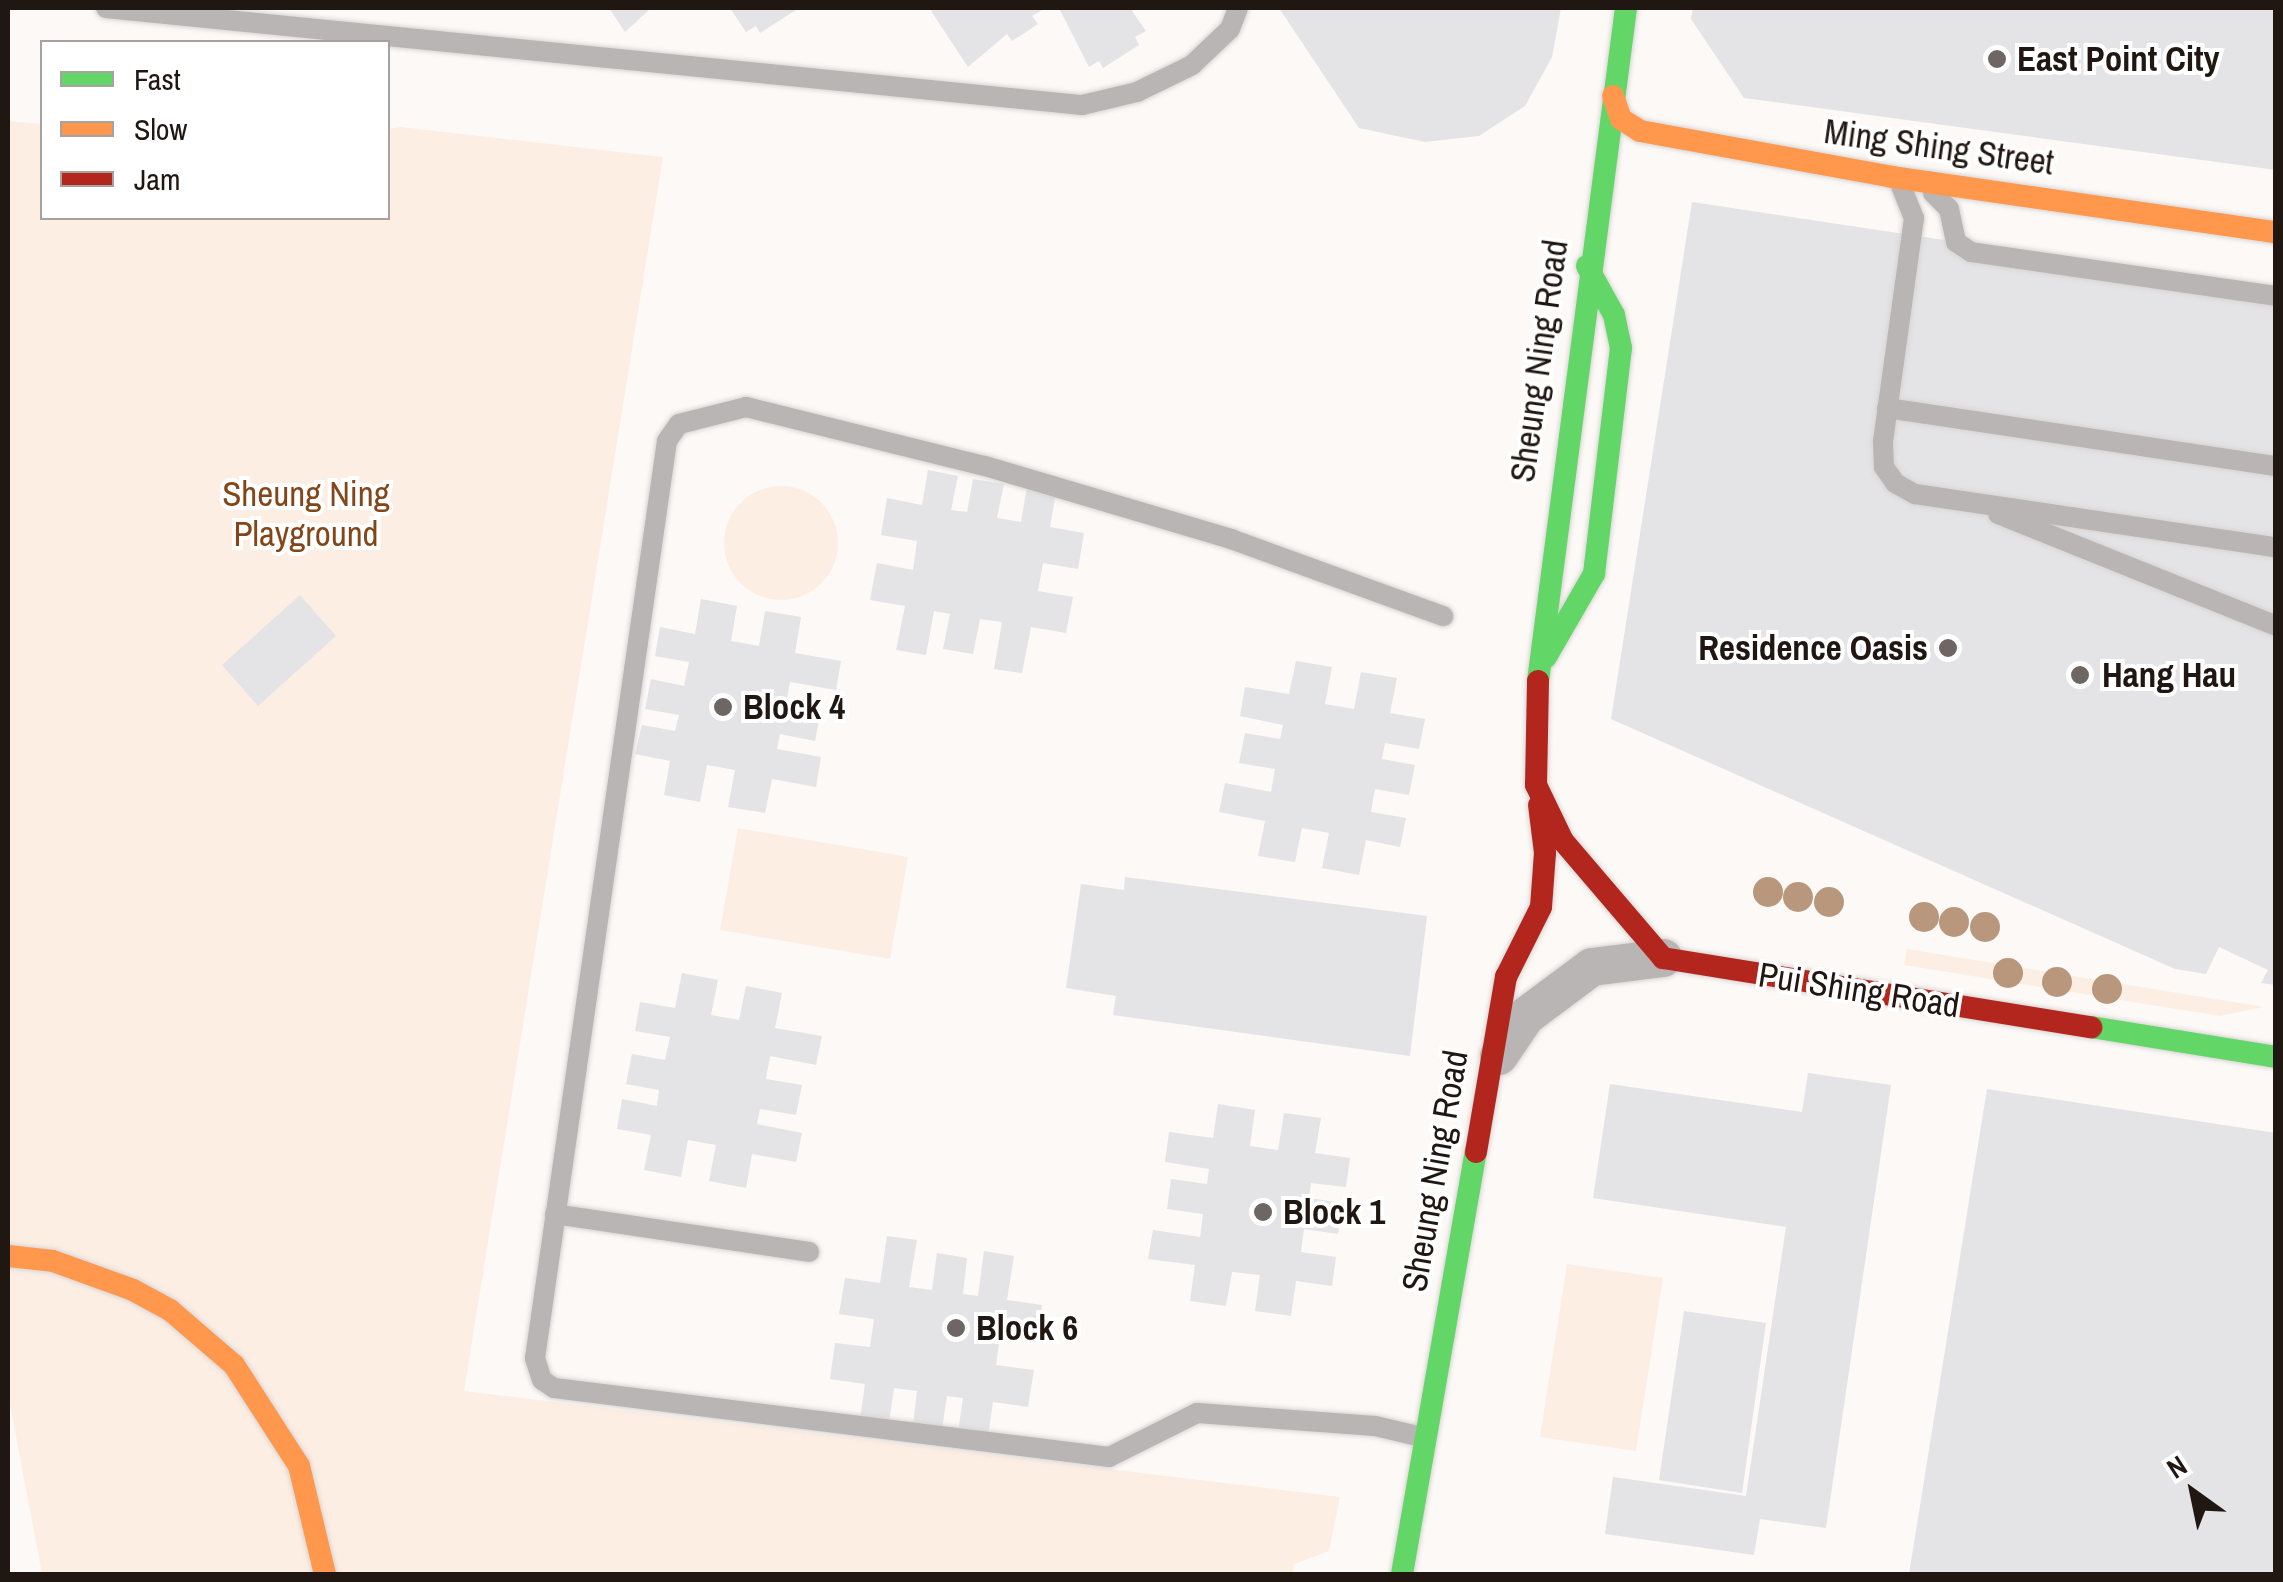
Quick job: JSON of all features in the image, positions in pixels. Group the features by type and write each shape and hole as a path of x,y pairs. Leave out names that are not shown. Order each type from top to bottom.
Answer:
{"main road":[{"name":"Sheung Ning Road","path":"1402,1574 1506,977 1541,907 1545,853 1536,785 1538,668 1588,266 1626,8"},
{"name":"Ming Shing Street","path":"1613,96 1621,119 1640,131 1892,177 2276,232"},
{"path":"1538,668 1594,574 1621,348 1614,315 1588,266"},
{"path":"1536,785 1588,876 1664,958"},
{"name":"Pui Shing Road","path":"1664,958 2276,1057"},
{"path":"8,1256 52,1261 133,1290 181,1318 234,1365 299,1466 325,1574"}],"street":[{"name":"Pui Shing Road","path":"1488,1073 1526,1016 1558,988 1592,967 1664,958"}],"lane":[{"path":"106,8 1082,106 1136,92 1192,65 1230,29 1238,8"},
{"path":"1892,177 1942,201 1956,242 1971,252 2276,296"},
{"path":"1892,177 1909,195 1914,218 1888,408 1884,467 1895,483 1915,494 2276,546"},
{"path":"1424,1437 1375,1426 1197,1413 1109,1457 554,1388 542,1380 535,1358 667,441 679,424 746,407 986,466 1231,540 1443,616"},
{"path":"1888,408 2276,466"},
{"path":"1963,500 2276,626"},
{"path":"556,1214 809,1252"}],"green space":[{"name":"Sheung Ning Playground","path":"8,121 40,124 40,220 390,220 390,129 401,127 663,157 464,1391 1340,1497 1329,1551 1294,1564 1292,1574 42,1574 8,1394"},
{"path":"781,486 803,490 822,502 834,521 838,543 834,565 822,584 803,596 781,600 759,596 740,584 728,565 724,543 728,521 740,502 759,490"},
{"path":"738,828 908,857 890,959 720,930"},
{"path":"1907,949 2264,1007 2220,1016 1904,965"},
{"path":"1567,1264 1663,1278 1636,1451 1540,1437"}],"building":[{"path":"609,8 651,8 625,32"},
{"path":"730,8 796,10 760,33 756,26 746,32"},
{"path":"1045,8 1032,16 1038,24 1012,41 1007,34 968,67 931,11"},
{"path":"1059,8 1130,8 1146,31 1135,37 1139,45 1103,68 1099,61 1089,67"},
{"path":"1279,8 1561,8 1552,57 1525,106 1479,136 1425,142 1359,128"},
{"name":"East Point City","path":"1693,8 2276,8 2276,170 1744,98 1691,19"},
{"name":"Residence Oasis","path":"1692,202 2276,290 2276,985 2261,983 2268,970 2219,947 2206,974 2175,969 1611,719"},
{"path":"928,470 958,476 951,510 967,512 973,479 1004,484 997,518 1021,522 1027,487 1056,492 1050,527 1084,533 1078,569 1043,563 1038,591 1073,597 1066,633 1031,627 1022,673 994,669 1002,622 980,619 973,654 943,649 950,614 934,611 926,655 896,650 905,606 870,600 877,563 913,570 917,541 881,535 887,498 922,505"},
{"path":"300,595 336,636 258,706 222,665"},
{"name":"Block 4","path":"701,599 737,606 731,641 759,646 765,611 801,617 795,653 841,661 836,690 790,682 786,704 821,710 815,741 780,734 777,749 821,757 816,787 772,779 765,813 728,807 735,770 707,765 700,802 664,795 670,761 635,754 642,725 675,731 679,715 645,709 651,679 684,686 689,662 655,656 660,627 695,634"},
{"path":"1296,661 1332,667 1325,704 1354,709 1361,672 1397,678 1390,713 1425,719 1419,749 1385,743 1382,759 1415,765 1409,795 1375,789 1371,812 1406,818 1400,847 1366,840 1359,875 1322,868 1329,833 1302,828 1295,862 1258,856 1265,821 1219,812 1225,783 1271,792 1275,769 1239,763 1245,733 1280,739 1283,725 1240,716 1245,687 1289,694"},
{"path":"1125,877 1427,916 1410,1056 1113,1015 1116,996 1066,988 1081,884 1124,890"},
{"path":"682,973 718,980 711,1015 739,1020 746,986 782,993 775,1028 822,1036 816,1065 770,1056 766,1079 802,1085 796,1115 760,1109 757,1124 802,1133 796,1162 752,1154 746,1188 709,1181 716,1145 688,1140 681,1177 644,1170 651,1135 617,1129 622,1099 657,1106 659,1090 626,1084 632,1054 665,1060 670,1037 635,1031 640,1002 675,1008"},
{"path":"1808,1073 1891,1085 1826,1528 1760,1519 1754,1555 1605,1534 1613,1477 1746,1496 1786,1227 1593,1198 1610,1084 1802,1112"},
{"path":"1987,1089 2276,1133 2276,1574 1909,1574"},
{"name":"Block 1","path":"1218,1104 1255,1110 1250,1146 1278,1150 1284,1113 1321,1118 1315,1153 1350,1158 1346,1187 1311,1183 1309,1198 1343,1203 1338,1234 1304,1229 1301,1252 1336,1257 1332,1286 1296,1281 1291,1316 1255,1311 1260,1275 1232,1272 1226,1306 1190,1301 1195,1265 1148,1259 1153,1230 1200,1237 1203,1214 1167,1209 1171,1179 1207,1184 1209,1169 1165,1162 1169,1132 1213,1138"},
{"name":"Block 6","path":"887,1236 917,1240 909,1287 932,1290 937,1253 967,1258 963,1294 978,1296 984,1251 1014,1256 1007,1300 1042,1305 1037,1342 1000,1336 996,1365 1034,1370 1028,1407 993,1402 988,1436 958,1432 963,1398 947,1396 942,1429 913,1425 917,1391 894,1388 889,1423 860,1419 865,1384 830,1379 835,1343 870,1347 874,1319 839,1314 845,1278 880,1283"},
{"path":"1684,1311 1766,1323 1742,1493 1659,1480"}],"traffic: fast":[{"path":"1538,681 1626,8"},
{"path":"1546,657 1594,574 1621,348 1614,315 1587,266"},
{"path":"2091,1027 2276,1057"},
{"path":"1402,1574 1476,1152"}],"traffic: slow":[{"path":"1613,96 1621,119 1640,131 1892,177 2276,232"},
{"path":"8,1256 53,1261 133,1290 170,1310 234,1365 299,1466 325,1574"}],"traffic: jam":[{"path":"1538,681 1536,785 1563,841 1663,958 2091,1027"},
{"path":"1476,1152 1506,977 1541,907 1545,853 1539,805"}],"place":[{"name":"East Point City","path":"1997,59"},
{"name":"Residence Oasis","path":"1948,648"},
{"name":"Hang Hau","path":"2080,675"},
{"name":"Block 4","path":"723,707"},
{"name":"Block 1","path":"1263,1212"},
{"name":"Block 6","path":"956,1328"}]}
